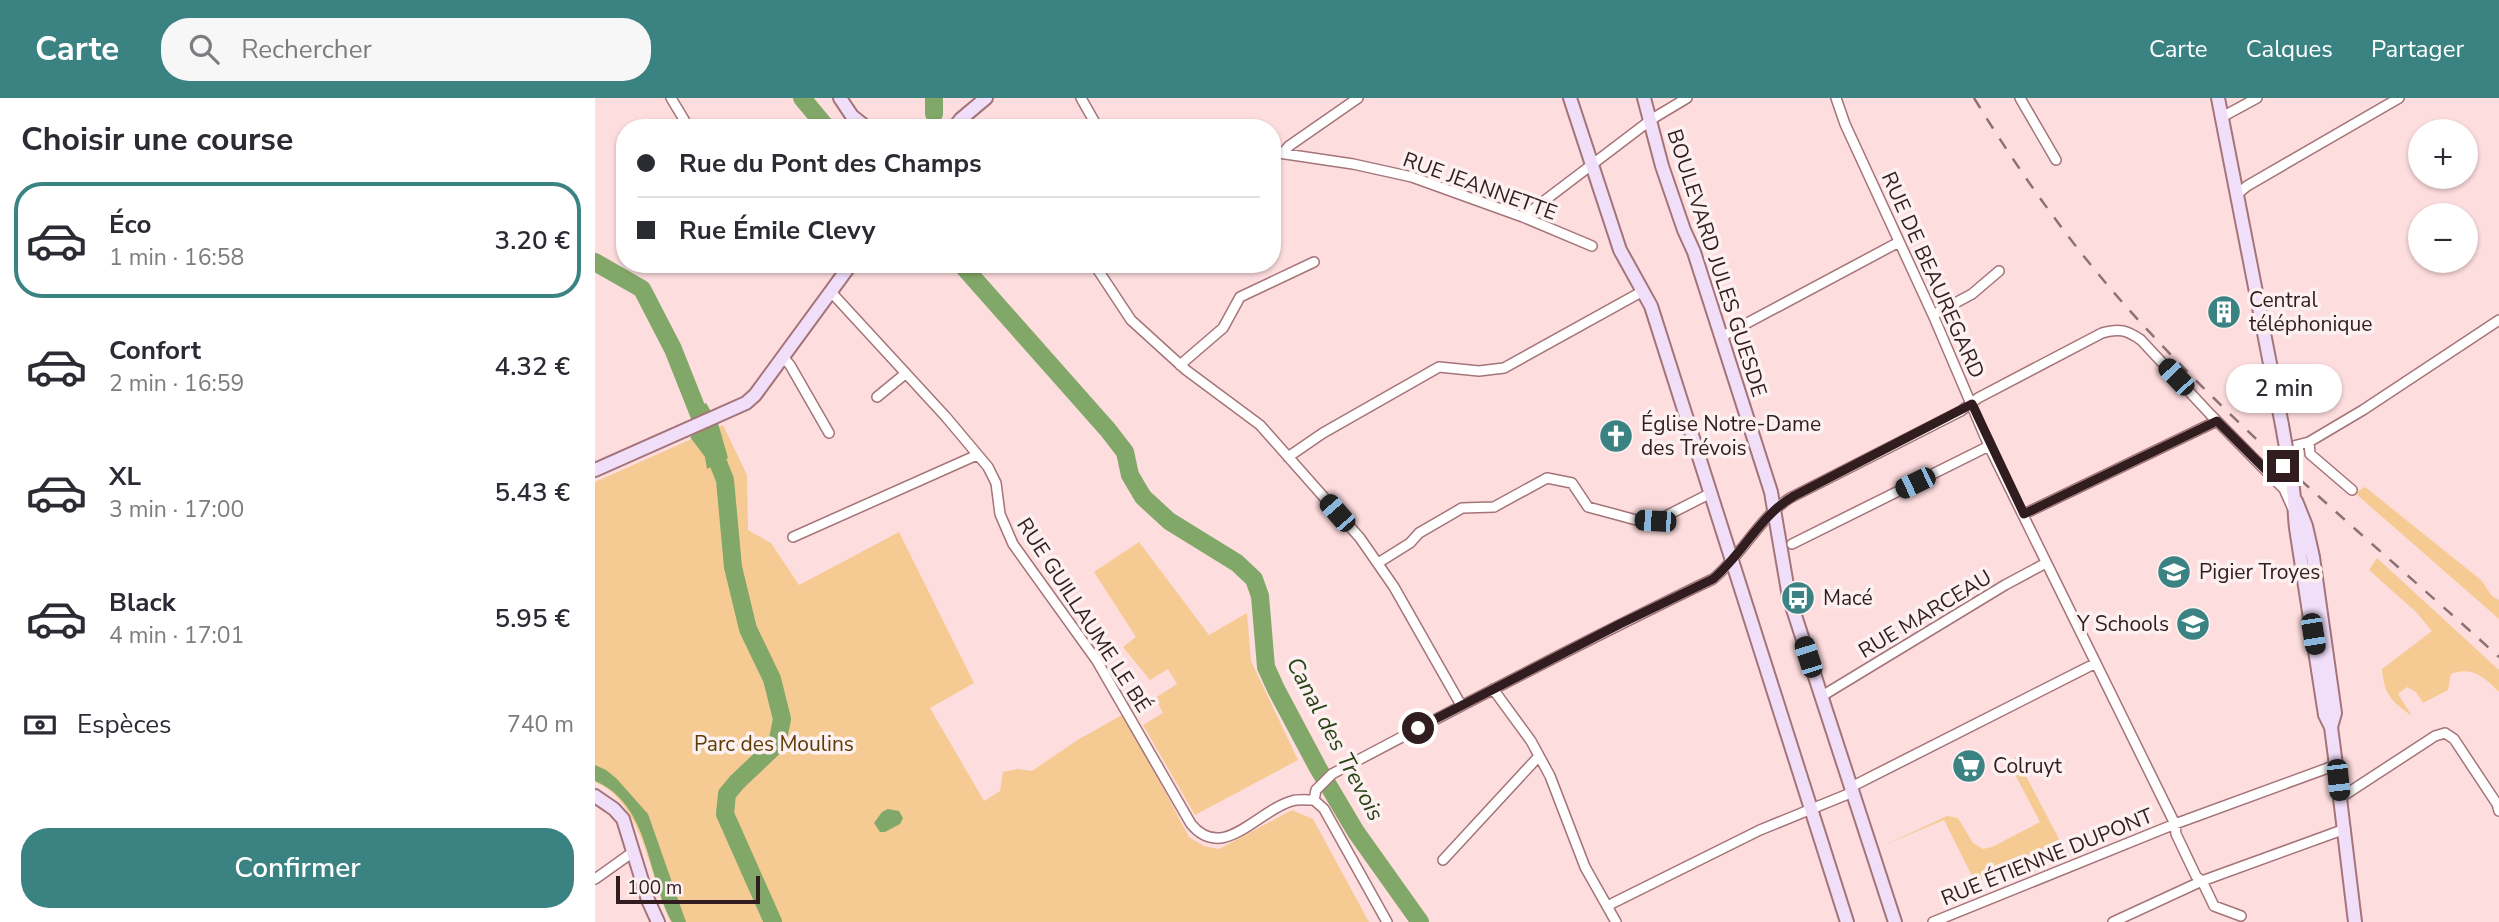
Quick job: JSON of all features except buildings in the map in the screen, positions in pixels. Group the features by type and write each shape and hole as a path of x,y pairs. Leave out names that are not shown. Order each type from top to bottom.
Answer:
{"street":[{"path":"671,98 684,119"},
{"path":"840,98 856,119"},
{"path":"961,119 986,98"},
{"path":"1081,98 1093,119"},
{"path":"1283,153 1358,98"},
{"path":"1570,98 1620,250 1651,306 1847,922"},
{"name":"BOULEVARD JULES GUESDE","path":"1644,98 1652,119 1662,166 1683,230 1694,253 1774,508 1774,521 1789,597 1895,922"},
{"path":"1523,217 1652,119 1687,98"},
{"name":"RUE DE BEAUREGARD","path":"1836,98 1845,124 1933,315 1989,446 2175,824 2176,834 2196,876 2214,906 2241,916"},
{"path":"2020,98 2056,160"},
{"path":"2218,98 2295,504 2306,526 2313,557 2335,713 2331,727 2354,921"},
{"path":"2222,117 2257,98"},
{"path":"2236,195 2399,98"},
{"name":"RUE JEANNETTE","path":"1283,153 1412,177 1523,217 1592,246"},
{"path":"1721,337 1899,242"},
{"path":"1180,365 1223,328 1240,297 1314,262"},
{"path":"1933,315 1972,293 1999,271"},
{"path":"595,470 746,402 755,395 845,273"},
{"path":"1100,273 1131,320 1180,365 1260,425 1360,538 1394,587 1461,705"},
{"path":"1288,457 1323,433 1439,368 1479,371 1504,368 1643,291"},
{"name":"RUE GUILLAUME LE BÉ","path":"831,292 988,467 996,483 1000,514 1013,544 1097,661 1199,834 1210,838 1225,838 1291,801 1314,800"},
{"path":"2268,469 2286,448 2305,443 2363,410 2499,320"},
{"path":"1387,922 1324,809 1314,800 1316,790 1332,774 1461,705 1713,579 1733,561 1774,508 2091,339 2115,329 2128,331 2141,340 2217,421 2268,469 2284,489 2290,504 2295,504"},
{"path":"783,357 829,433"},
{"path":"877,397 905,374"},
{"path":"2024,514 2217,421"},
{"path":"2305,443 2310,454 2352,490"},
{"path":"1792,544 1989,446"},
{"path":"793,537 977,454"},
{"path":"2268,469 2289,462"},
{"path":"1378,563 1411,543 1419,533 1462,508 1495,507 1547,478 1572,483 1588,507 1640,521 1655,521 1711,493"},
{"name":"RUE MARCEAU","path":"1822,696 2046,563"},
{"path":"1608,906 1760,830 1851,789 2096,663"},
{"path":"1493,690 1539,756 1562,804 1585,867 1616,922"},
{"path":"2340,798 2435,736 2445,733 2454,739 2499,811"},
{"path":"1443,860 1539,756"},
{"name":"RUE ÉTIENNE DUPONT","path":"1933,922 2175,824 2336,765"},
{"path":"595,796 623,819 648,900 659,922"},
{"path":"2113,922 2201,881 2345,829"},
{"path":"595,879 633,852"}],"green space":[{"name":"Parc des Moulins","path":"723,425 747,475 748,530 771,543 799,585 899,532 974,683 930,708 984,801 1000,791 1003,772 1018,769 1032,771 1079,739 1124,714 1189,837 1204,846 1219,849 1292,810 1313,819 1369,922 671,922 635,824 611,792 595,782 595,482"},
{"path":"2365,487 2481,580 2492,596 2499,600 2499,619 2355,493"},
{"path":"1139,542 1209,635 1247,613 1251,661 1298,760 1195,815 1143,725 1163,713 1155,698 1177,684 1168,669 1150,680 1123,647 1136,637 1094,572"},
{"path":"2377,558 2499,670 2499,692 2477,674 2465,671 2451,674 2448,690 2423,703 2416,692 2407,687 2398,694 2412,716 2394,701 2387,691 2382,669 2432,631 2416,612 2369,570"},
{"path":"2016,757 2060,841 1975,882 1944,820 1884,845 1947,816 1958,818 1973,843 1983,849 2040,822 2008,761"}],"shaded area":[{"path":"706,403 718,423 728,458 707,469 705,457 690,437 697,432 689,411"},
{"path":"595,765 616,778 648,814 686,922 672,922 637,824 627,806 613,792 595,781"},
{"path":"888,809 899,811 903,818 900,824 880,832 874,823 882,812"}],"waterway":[{"name":"Canal des Trevois","path":"802,98 820,119"},
{"path":"934,98 934,114"},
{"path":"595,262 642,289 673,349 725,480 733,567 748,629 772,679 782,719 777,744 727,794 725,814 773,922"},
{"name":"Canal des Trevois","path":"969,273 1108,430 1125,452 1130,475 1143,497 1169,521 1237,563 1254,579 1260,596 1266,667 1276,689 1356,832 1420,922"}],"railway":[{"path":"1974,98 2052,215 2142,324 2227,411 2317,495 2499,657"}],"place":[{"name":"Central téléphonique","path":"2224,312"},
{"name":"Église Notre-Dame des Trévois","path":"1616,436"},
{"name":"Pigier Troyes","path":"2174,572"},
{"name":"Macé","path":"1798,598"},
{"name":"Y Schools","path":"2193,624"},
{"name":"Colruyt","path":"1969,766"}],"route":[{"path":"1418,728 1713,579 1727,568 1774,508 1972,404 1989,446 2024,514 2217,421 2269,473 2276,473 2283,466"}]}
